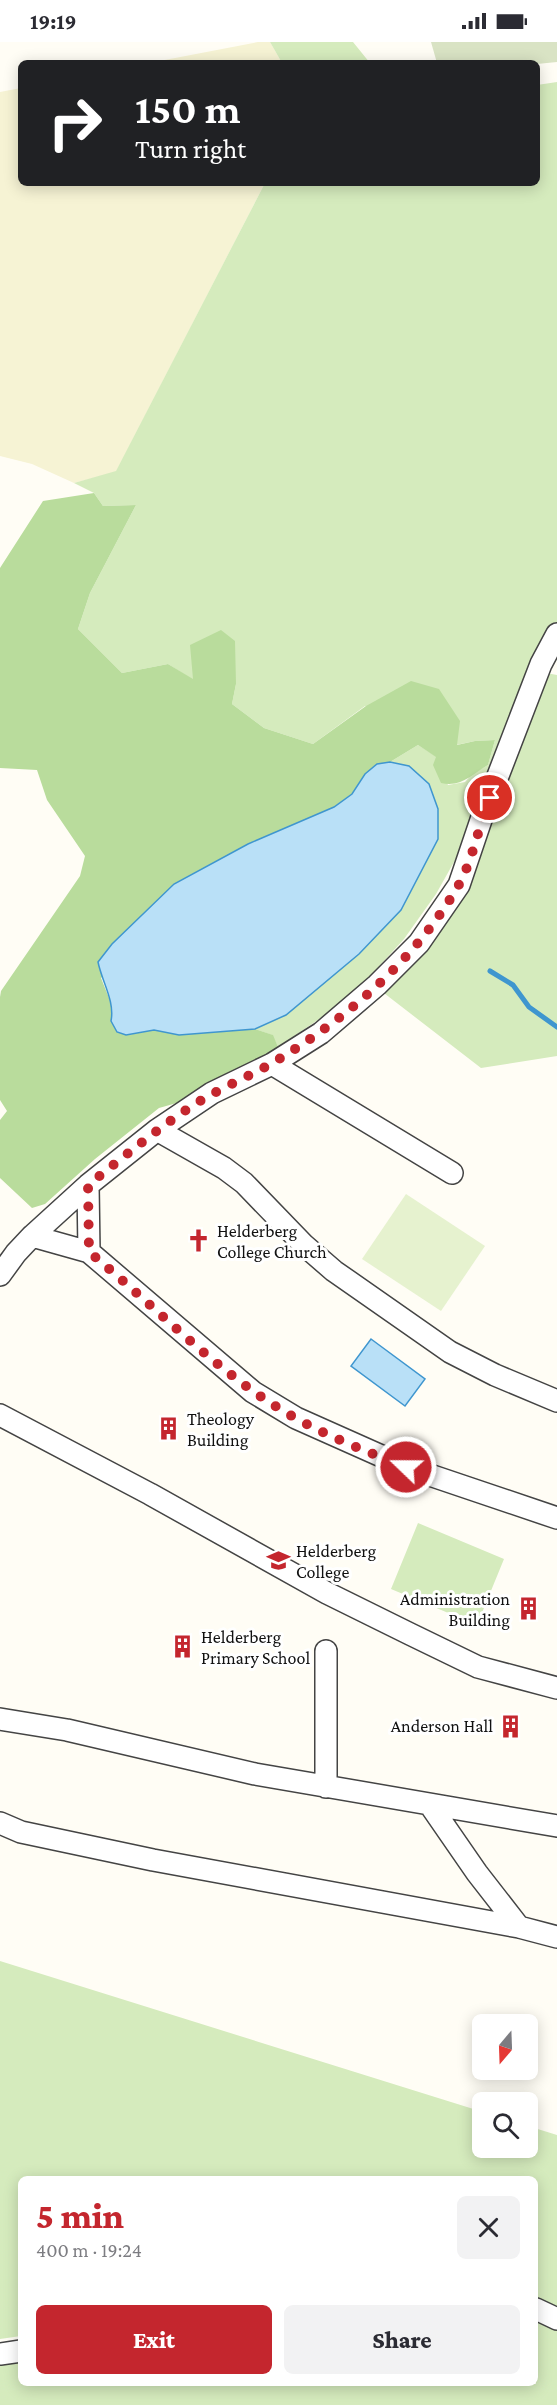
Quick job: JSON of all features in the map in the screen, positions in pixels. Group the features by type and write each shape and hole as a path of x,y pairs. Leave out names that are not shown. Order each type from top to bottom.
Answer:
{"street":[{"path":"0,1275 32,1236 88,1185 157,1130 212,1093 272,1064 321,1033 377,986 419,943 459,885 481,820 549,667 557,634"},
{"path":"272,1064 452,1173"},
{"path":"157,1130 224,1168 244,1183 304,1245 334,1271 450,1352 557,1401"},
{"path":"88,1185 89,1252"},
{"path":"32,1236 89,1252 236,1378 271,1404 296,1418 406,1467 557,1518"},
{"path":"0,1415 150,1494 327,1593 410,1634 478,1667 557,1688"},
{"path":"326,1651 326,1787"},
{"path":"0,1719 67,1730 255,1774 557,1826"},
{"path":"430,1805 477,1873 519,1927"},
{"path":"0,1823 21,1832 153,1860 519,1927 557,1937"},
{"path":"538,2310 557,2319"},
{"path":"0,2354 18,2351"}],"shaded area":[{"path":"258,42 270,42 280,60 165,60"},
{"path":"18,89 18,186 263,186 116,472 74,483 32,464 0,456 0,92"}],"green space":[{"path":"270,42 353,42 368,60 280,60"},
{"path":"431,42 557,42 557,62 540,64 540,60 436,60"},
{"path":"557,82 557,626 500,742 463,846 436,894 404,939 361,986 337,1007 278,1047 272,1035 255,1029 286,1015 359,954 401,910 438,839 409,766 390,762 418,745 437,757 448,785 465,782 472,774 488,765 495,740 456,745 365,706 313,744 264,728 232,704 236,684 193,680 168,664 122,673 78,629 90,593 136,505 103,506 94,493 74,483 116,471 263,186 540,186 540,85"},
{"path":"94,493 103,506 136,505 90,593 78,629 122,673 168,664 193,679 190,645 221,630 235,641 236,684 232,704 264,728 313,744 366,706 411,681 439,689 460,721 457,745 495,740 488,765 455,784 441,783 433,765 436,757 418,745 390,762 377,764 365,774 352,794 334,807 248,844 215,863 101,978 113,1008 111,1021 127,1035 154,1030 179,1035 255,1029 273,1035 278,1047 265,1064 212,1093 159,1108 95,1159 45,1204 32,1208 0,1178 0,1120 7,1111 0,1100 0,997 1,991 80,876 85,856 47,800 37,770 0,768 0,568 43,501"},
{"path":"546,673 557,675 557,1056 481,1068 380,990 424,949"},
{"path":"406,1194 485,1246 441,1311 362,1259"},
{"path":"418,1523 504,1559 477,1625 391,1589"},
{"path":"0,1961 472,2109 472,2158 538,2158 538,2129 557,2135 557,2309 538,2301 538,2176 18,2176 18,2336 0,2339"},
{"path":"538,2310 557,2319 557,2405 0,2405 0,2366 12,2352 18,2351 18,2386 538,2386"}],"water":[{"path":"390,762 409,766 429,784 438,809 438,839 401,910 359,954 286,1015 255,1029 179,1035 154,1030 126,1035 117,1032 111,1021 110,999 98,962 112,944 174,884 248,844 334,807 352,794 365,774 377,764"},
{"path":"371,1339 425,1379 405,1406 351,1366"}],"waterway":[{"path":"490,971 513,985 529,1007 557,1027"}],"place":[{"name":"Helderberg College Church","path":"199,1241"},
{"name":"Theology Building","path":"169,1429"},
{"name":"Helderberg College","path":"278,1561"},
{"name":"Administration Building","path":"528,1609"},
{"name":"Helderberg Primary School","path":"183,1647"},
{"name":"Anderson Hall","path":"511,1726"}],"route":[{"path":"406,1467 336,1437 271,1404 217,1362 89,1252 88,1185 157,1130 212,1093 272,1064 321,1033 377,986 419,943 459,885 490,798"}]}
